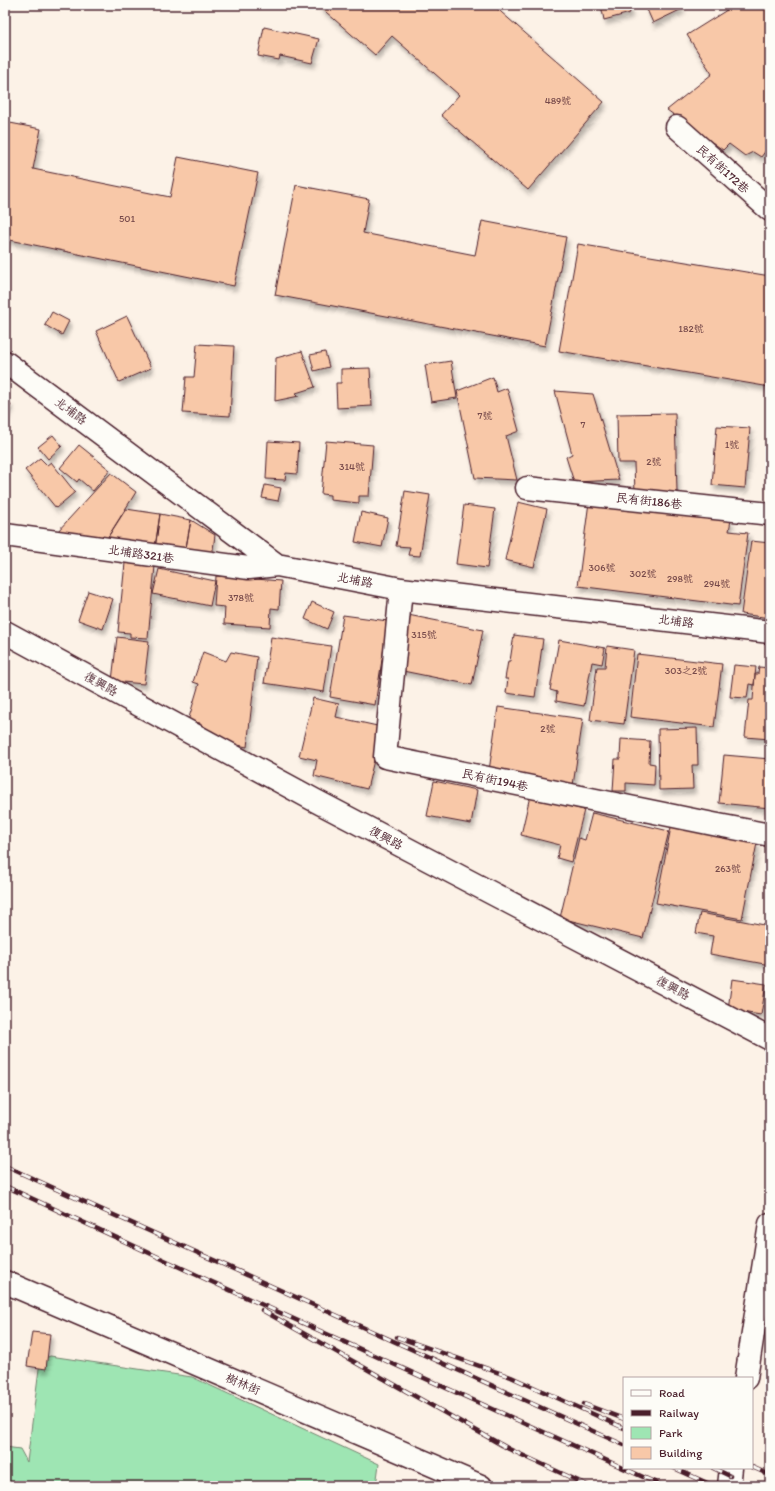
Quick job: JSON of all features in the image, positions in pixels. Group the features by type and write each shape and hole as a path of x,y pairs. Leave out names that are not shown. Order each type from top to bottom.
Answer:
{"street":[{"name":"民有街172巷","path":"677,127 770,210"},
{"name":"北埔路","path":"5,362 277,565 402,589 770,632"},
{"name":"民有街186巷","path":"527,488 770,514"},
{"name":"北埔路321巷","path":"5,535 249,568 277,565"},
{"name":"民有街194巷","path":"402,589 385,757 770,835"},
{"name":"復興路","path":"5,632 316,801 770,1039"},
{"path":"746,1377 770,1224"},
{"name":"樹林街","path":"5,1282 481,1486"},
{"path":"729,1486 731,1469"}],"green space":[{"path":"50,1356 192,1377 379,1464 376,1486 5,1486 5,1447 20,1449 27,1462 40,1361"}],"building":[{"path":"318,5 493,5 604,102 528,190 441,115 459,95 392,36 375,55"},
{"path":"601,5 628,5 630,13 604,20"},
{"path":"645,5 680,5 682,9 653,23"},
{"path":"729,5 770,5 770,145 761,157 753,152 745,156 729,144 723,150 667,110 712,74 687,35 730,8"},
{"path":"264,27 319,39 312,63 280,56 279,60 258,56"},
{"path":"5,122 41,129 33,169 170,197 178,157 258,173 234,286 5,239"},
{"path":"296,185 369,199 363,233 475,255 482,221 566,237 545,346 275,295"},
{"path":"578,244 770,276 770,387 559,351"},
{"path":"52,312 69,321 62,335 45,325"},
{"path":"127,316 151,368 119,382 96,331"},
{"path":"197,344 234,346 230,416 183,413 186,377 194,377"},
{"path":"302,351 315,387 296,393 299,396 275,401 276,358"},
{"path":"325,352 329,367 314,371 310,355"},
{"path":"451,361 457,398 431,402 425,365"},
{"path":"370,368 372,406 337,408 336,383 341,383 341,369"},
{"path":"493,377 497,392 507,388 519,431 506,436 517,480 475,478 457,391"},
{"path":"555,391 593,394 619,480 574,482 566,457 572,454"},
{"path":"5,401 11,405 5,415"},
{"path":"675,413 677,492 635,493 634,463 618,463 617,414"},
{"path":"717,426 750,428 745,488 712,485"},
{"path":"53,435 62,446 48,459 38,447"},
{"path":"268,441 299,443 297,474 286,473 285,480 266,479"},
{"path":"326,441 373,445 369,496 359,496 359,503 330,500 330,495 321,494"},
{"path":"79,445 110,470 93,491 79,479 77,482 60,468"},
{"path":"40,458 47,465 51,462 75,492 56,508 25,470"},
{"path":"111,473 136,492 106,540 57,532"},
{"path":"265,485 281,488 278,501 262,498"},
{"path":"405,491 430,495 420,556 408,555 410,547 396,546"},
{"path":"518,502 547,509 534,567 505,560"},
{"path":"589,502 731,520 729,531 748,533 738,606 578,586"},
{"path":"464,505 495,509 487,568 456,564"},
{"path":"126,509 160,514 155,548 106,540"},
{"path":"361,512 388,518 382,547 355,542"},
{"path":"160,514 191,520 185,553 155,548"},
{"path":"191,520 215,535 212,557 185,553"},
{"path":"751,541 770,543 770,618 741,614"},
{"path":"125,563 155,566 148,638 130,637 130,633 118,632"},
{"path":"159,569 215,581 210,606 153,594"},
{"path":"216,576 281,581 279,609 271,608 270,627 224,624 225,607 214,606"},
{"path":"88,591 113,599 103,629 78,620"},
{"path":"312,602 334,612 327,629 305,619"},
{"path":"343,615 388,621 375,705 330,697"},
{"path":"408,615 483,630 472,685 398,670"},
{"path":"514,635 543,639 535,697 506,693 508,679 505,679 508,661 510,661"},
{"path":"117,637 149,641 144,684 112,681"},
{"path":"271,637 331,646 324,692 264,683"},
{"path":"559,640 605,648 602,664 592,662 584,706 556,701 557,692 550,690"},
{"path":"607,646 634,650 624,724 590,720 597,667 605,667"},
{"path":"203,652 226,661 231,652 257,657 247,747 228,743 212,731 198,728 200,723 188,721 199,684 193,682"},
{"path":"637,654 722,664 714,727 630,717"},
{"path":"734,665 756,667 754,685 749,684 747,698 730,697"},
{"path":"759,667 770,668 770,739 745,737 749,700 753,700 755,674 758,674"},
{"path":"313,698 339,704 336,717 382,727 367,789 314,776 317,760 299,756"},
{"path":"498,707 583,719 573,785 489,771"},
{"path":"697,728 698,765 692,765 693,789 659,790 658,729"},
{"path":"621,739 650,741 649,763 655,764 654,785 626,783 626,791 613,791 615,759 620,759"},
{"path":"724,755 770,759 770,808 719,803"},
{"path":"434,781 477,790 471,824 427,816"},
{"path":"530,796 584,810 571,862 557,858 560,845 521,835"},
{"path":"592,813 669,831 643,938 560,918 579,838 585,840"},
{"path":"671,827 757,843 742,919 656,903"},
{"path":"700,913 770,926 770,965 710,954 713,936 696,933"},
{"path":"732,979 766,984 761,1015 728,1010"},
{"path":"32,1332 50,1334 46,1369 27,1366"}],"railway":[{"path":"5,1166 623,1445"},
{"path":"5,1186 212,1282 623,1468"},
{"path":"262,1310 509,1449 589,1486"},
{"path":"397,1337 511,1377 623,1428"},
{"path":"584,1404 623,1419"},
{"path":"753,1467 770,1475"},
{"path":"625,1469 663,1486"},
{"path":"676,1469 714,1486"},
{"path":"715,1469 730,1476"}]}
